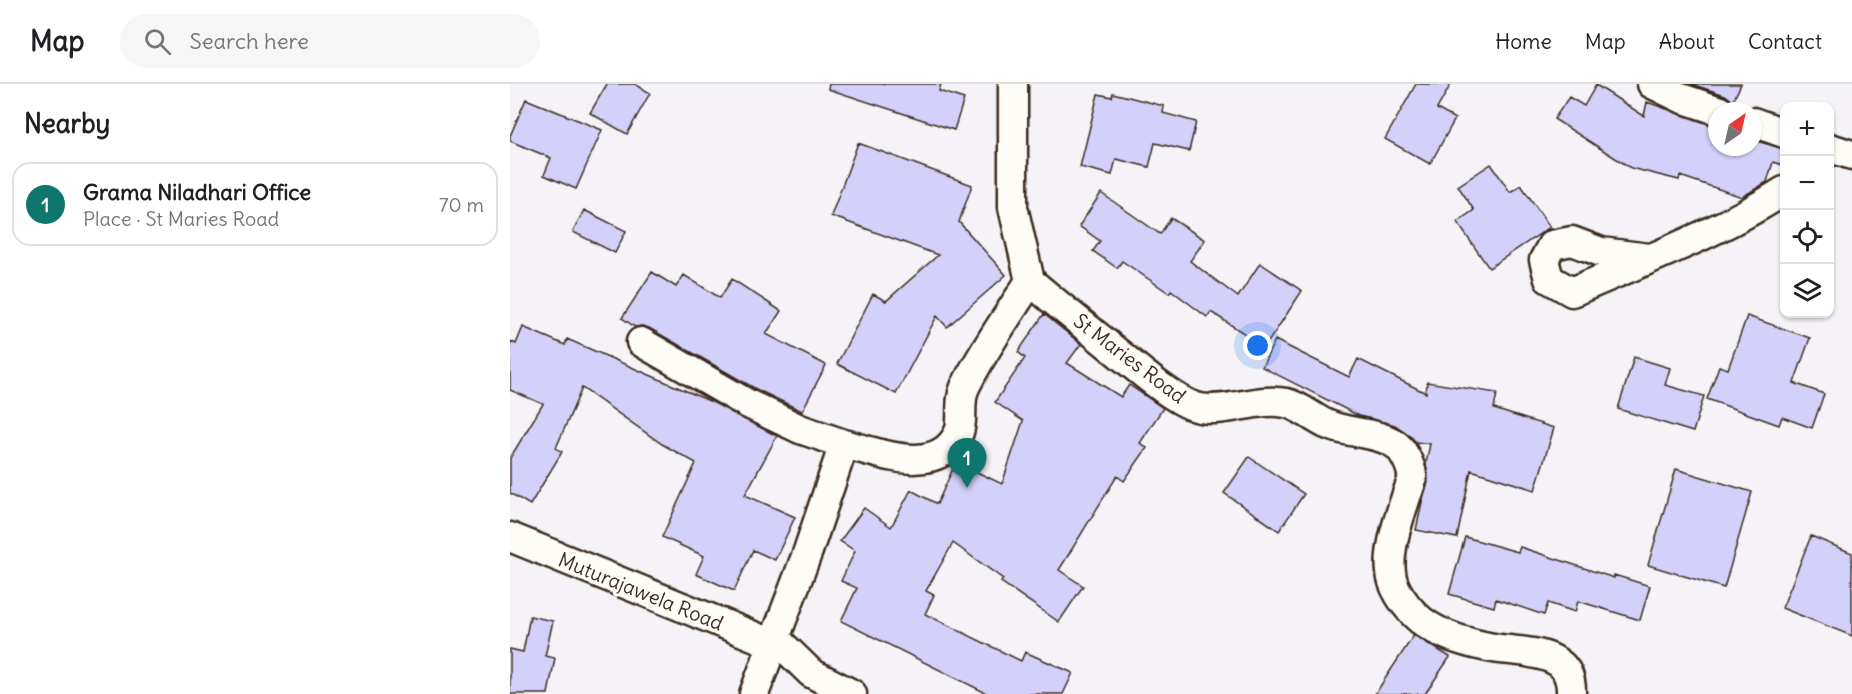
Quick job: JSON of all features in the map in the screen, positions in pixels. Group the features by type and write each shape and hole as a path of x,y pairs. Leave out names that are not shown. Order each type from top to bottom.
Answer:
{"street":[{"path":"641,342 748,404 800,429 844,444 913,460 940,454 952,442 960,429 960,401 975,367 1030,281 1013,207 1013,84"},
{"path":"1653,84 1681,98 1708,107"},
{"path":"1762,125 1780,131"},
{"path":"1649,258 1759,207 1780,194"},
{"name":"St Maries Road","path":"1030,281 1171,394 1200,408 1224,408 1253,403 1286,403 1327,424 1377,436 1396,444 1403,452 1412,476 1395,533 1391,572 1399,595 1415,616 1437,631 1488,647 1541,654 1558,661 1567,671 1571,683 1571,694"},
{"path":"754,694 808,551 844,444"},
{"name":"Muturajawela Road","path":"510,537 774,641"},
{"path":"774,641 811,673 852,694"}],"building":[{"path":"607,84 635,84 650,93 627,134 590,113"},
{"path":"829,84 941,84 939,91 964,99 954,130 828,89"},
{"path":"1416,84 1451,84 1437,109 1455,119 1430,164 1385,139"},
{"path":"1691,84 1741,84 1733,101 1725,95"},
{"path":"1596,85 1644,116 1647,102 1708,124 1708,156 1762,156 1762,143 1780,148 1780,164 1773,162 1767,182 1742,197 1680,176 1679,180 1631,168 1554,119 1569,97 1584,106"},
{"path":"1113,93 1164,106 1163,113 1196,122 1189,151 1155,143 1149,167 1116,159 1112,175 1080,167 1098,94 1112,97"},
{"path":"526,99 602,130 576,189 544,175 551,158 510,141"},
{"path":"858,143 972,185 959,222 1006,275 947,327 937,316 896,394 837,364 873,294 886,301 938,255 831,216"},
{"path":"1491,164 1510,192 1521,185 1550,227 1489,268 1457,222 1474,210 1458,186"},
{"path":"1101,193 1160,234 1171,218 1205,240 1190,261 1238,297 1260,263 1302,291 1265,347 1211,312 1207,317 1171,290 1169,293 1122,261 1117,268 1093,251 1100,241 1079,226"},
{"path":"584,210 626,231 615,253 573,232"},
{"path":"652,272 676,287 684,275 720,298 732,279 781,311 766,334 826,365 802,411 756,389 649,328 635,327 622,318"},
{"path":"1044,314 1081,344 1067,363 1121,397 1129,385 1163,408 1140,443 1147,448 1124,481 1117,476 1059,570 1083,586 1059,622 1001,582 1003,579 953,543 926,591 934,595 925,614 1021,661 1025,652 1073,673 1063,694 988,694 841,621 857,588 841,581 855,551 840,541 864,508 891,527 911,490 937,504 956,462 1002,484 1023,421 995,402 1025,358 1018,352"},
{"path":"1747,316 1810,338 1794,383 1824,394 1812,428 1782,417 1779,425 1707,399 1719,366 1728,369"},
{"path":"523,327 565,345 567,339 714,403 777,436 745,495 795,517 775,560 753,550 734,591 696,574 704,556 662,537 696,463 662,444 582,388 556,448 562,452 530,505 510,493 510,458 543,404 510,390 510,341 516,344"},
{"path":"1275,340 1349,377 1358,359 1426,393 1427,382 1497,393 1494,409 1554,428 1535,490 1471,470 1457,538 1416,530 1428,482 1426,463 1430,444 1416,442 1395,425 1359,416 1262,367"},
{"path":"1634,357 1670,368 1665,385 1704,396 1693,432 1618,409"},
{"path":"1249,457 1304,494 1279,531 1224,493"},
{"path":"1676,469 1752,492 1724,588 1648,565"},
{"path":"1811,536 1852,553 1852,636 1782,608"},
{"path":"1465,537 1518,552 1520,547 1614,578 1614,575 1650,586 1640,620 1578,601 1575,612 1548,603 1544,615 1496,599 1494,607 1449,594"},
{"path":"530,616 553,621 545,656 555,658 548,694 510,694 510,649 523,652"},
{"path":"1414,635 1450,657 1425,694 1375,694"}],"place":[{"name":"Grama Niladhari Office","path":"967,488"}]}
